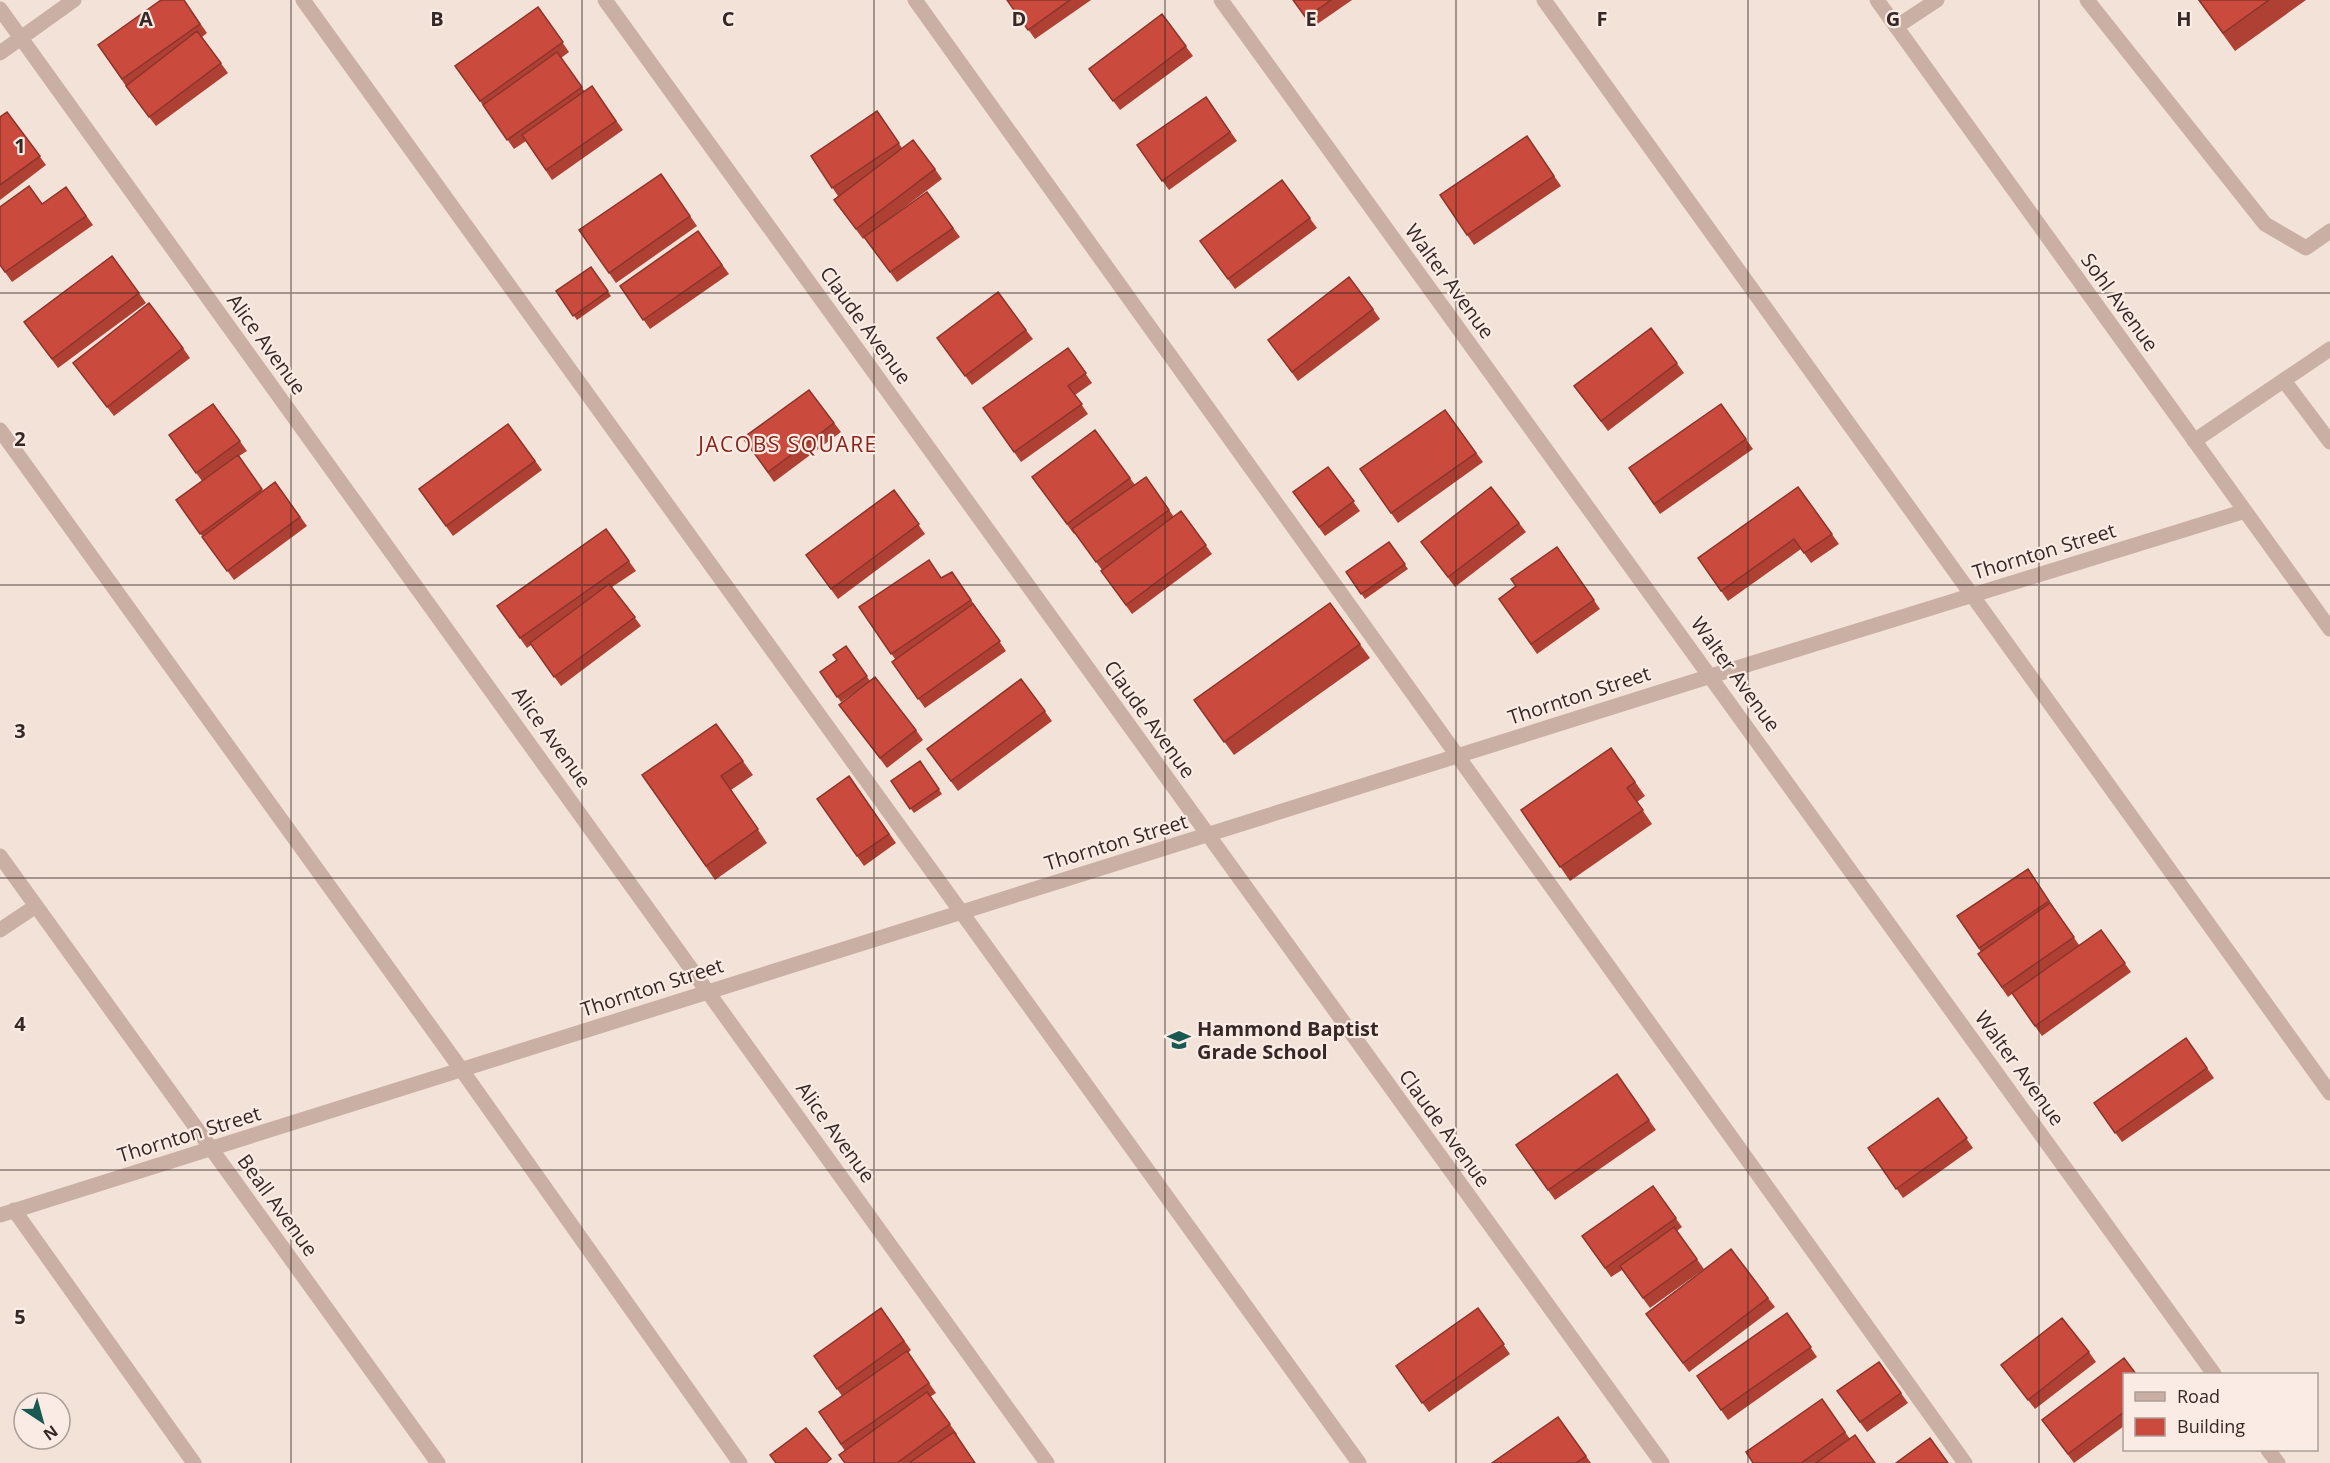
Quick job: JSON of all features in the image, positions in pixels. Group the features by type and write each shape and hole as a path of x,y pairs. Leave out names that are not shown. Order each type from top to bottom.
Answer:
{"street":[{"path":"0,53 74,0"},
{"path":"303,0 1359,1463"},
{"name":"Claude Avenue","path":"605,0 1662,1463"},
{"path":"915,0 1965,1463"},
{"name":"Walter Avenue","path":"1221,0 1712,676 2213,1373"},
{"path":"1544,0 2330,1093"},
{"name":"Sohl Avenue","path":"1877,0 2330,629"},
{"path":"1896,27 1937,0"},
{"path":"2087,0 2265,224 2306,248 2330,231"},
{"name":"Alice Avenue","path":"0,9 709,990 1047,1463"},
{"path":"2194,441 2285,382 2330,349"},
{"path":"2285,382 2330,442"},
{"path":"0,430 461,1069 740,1463"},
{"name":"Thornton Street","path":"7,1212 1459,755 2245,511"},
{"name":"Beall Avenue","path":"0,856 438,1463"},
{"path":"0,930 36,906"},
{"path":"7,1212 194,1463"}],"building":[{"path":"161,0 184,0 200,24 122,79 98,45"},
{"path":"1007,0 1070,0 1028,30"},
{"path":"1293,0 1331,0 1306,18"},
{"path":"2199,0 2269,0 2223,33"},
{"path":"538,7 563,42 480,101 455,66"},
{"path":"1162,14 1186,46 1113,101 1089,69"},
{"path":"197,31 221,63 149,117 126,86"},
{"path":"557,52 582,87 507,140 483,105"},
{"path":"592,86 616,121 546,170 522,135"},
{"path":"1206,97 1230,132 1162,181 1137,145"},
{"path":"877,111 899,143 832,188 811,156"},
{"path":"7,112 40,156 0,185 0,117"},
{"path":"1527,136 1554,176 1467,235 1440,195"},
{"path":"913,140 935,169 856,229 834,200"},
{"path":"661,174 690,216 609,273 579,230"},
{"path":"1282,180 1310,218 1228,279 1200,241"},
{"path":"29,186 42,204 66,187 86,216 5,272 0,265 0,207"},
{"path":"927,192 953,228 890,272 864,237"},
{"path":"698,231 722,265 643,320 620,286"},
{"path":"112,256 139,293 52,359 24,322"},
{"path":"591,267 608,291 573,316 556,291"},
{"path":"1349,277 1373,309 1292,372 1268,340"},
{"path":"998,292 1026,330 965,376 937,338"},
{"path":"149,303 183,348 107,407 73,363"},
{"path":"1651,328 1677,363 1601,421 1574,386"},
{"path":"1068,348 1086,373 1068,386 1082,404 1014,452 983,408"},
{"path":"809,390 834,423 768,472 743,438"},
{"path":"213,404 240,441 196,473 169,435"},
{"path":"1721,404 1746,439 1654,504 1629,468"},
{"path":"1445,410 1476,453 1391,513 1360,469"},
{"path":"508,424 535,461 446,526 419,489"},
{"path":"1095,430 1130,478 1067,524 1032,477"},
{"path":"238,455 262,489 200,534 176,500"},
{"path":"1328,467 1354,501 1319,527 1293,492"},
{"path":"1146,477 1169,510 1096,562 1072,529"},
{"path":"275,482 300,517 227,571 202,537"},
{"path":"1491,487 1519,523 1448,577 1421,542"},
{"path":"1798,487 1832,534 1804,553 1794,539 1721,591 1698,558"},
{"path":"894,490 919,524 831,589 806,555"},
{"path":"1181,511 1206,545 1126,605 1101,571"},
{"path":"606,529 629,561 520,638 497,606"},
{"path":"1389,542 1405,564 1361,594 1346,572"},
{"path":"1557,547 1594,600 1531,644 1499,599 1516,586 1511,579"},
{"path":"929,560 941,578 952,572 971,600 891,654 859,607"},
{"path":"609,584 635,617 554,677 530,643"},
{"path":"1330,603 1360,644 1224,742 1194,700"},
{"path":"973,604 1000,641 918,699 892,662"},
{"path":"846,646 867,676 837,697 820,672 837,660 833,655"},
{"path":"875,677 916,730 880,758 839,705"},
{"path":"1021,679 1045,711 951,781 927,749"},
{"path":"716,724 743,761 721,776 758,829 706,866 642,775"},
{"path":"1611,748 1635,782 1627,788 1643,810 1560,867 1521,810"},
{"path":"920,761 939,789 910,809 891,781"},
{"path":"849,776 889,834 857,856 817,799"},
{"path":"2028,869 2049,901 1979,948 1957,916"},
{"path":"2050,903 2074,937 2002,987 1978,954"},
{"path":"2101,930 2125,963 2035,1026 2012,993"},
{"path":"2186,1038 2207,1068 2115,1133 2094,1103"},
{"path":"1617,1074 1649,1120 1548,1190 1516,1145"},
{"path":"1938,1098 1967,1138 1896,1189 1868,1148"},
{"path":"1653,1186 1676,1218 1605,1268 1582,1236"},
{"path":"1674,1227 1697,1259 1643,1298 1620,1266"},
{"path":"1731,1249 1768,1298 1683,1363 1646,1314"},
{"path":"881,1308 904,1341 837,1389 814,1356"},
{"path":"1478,1308 1504,1344 1422,1403 1396,1366"},
{"path":"1787,1313 1811,1347 1721,1410 1697,1376"},
{"path":"2062,1318 2089,1352 2028,1400 2001,1365"},
{"path":"907,1351 929,1383 841,1444 819,1412"},
{"path":"2124,1358 2135,1373 2123,1373 2123,1413 2068,1454 2042,1420"},
{"path":"1879,1362 1901,1393 1860,1422 1837,1391"},
{"path":"927,1392 950,1424 897,1463 845,1463 839,1455"},
{"path":"1822,1399 1845,1432 1801,1463 1753,1463 1746,1452"},
{"path":"1558,1417 1586,1456 1576,1463 1492,1463"},
{"path":"806,1428 831,1459 826,1463 776,1463 770,1455"},
{"path":"954,1432 975,1463 909,1463"},
{"path":"1855,1435 1875,1463 1816,1463"},
{"path":"1930,1438 1948,1463 1896,1463"}],"place":[{"name":"Hammond Baptist Grade School","path":"1179,1040"}],"district":[{"name":"JACOBS SQUARE","path":"788,444"}]}
